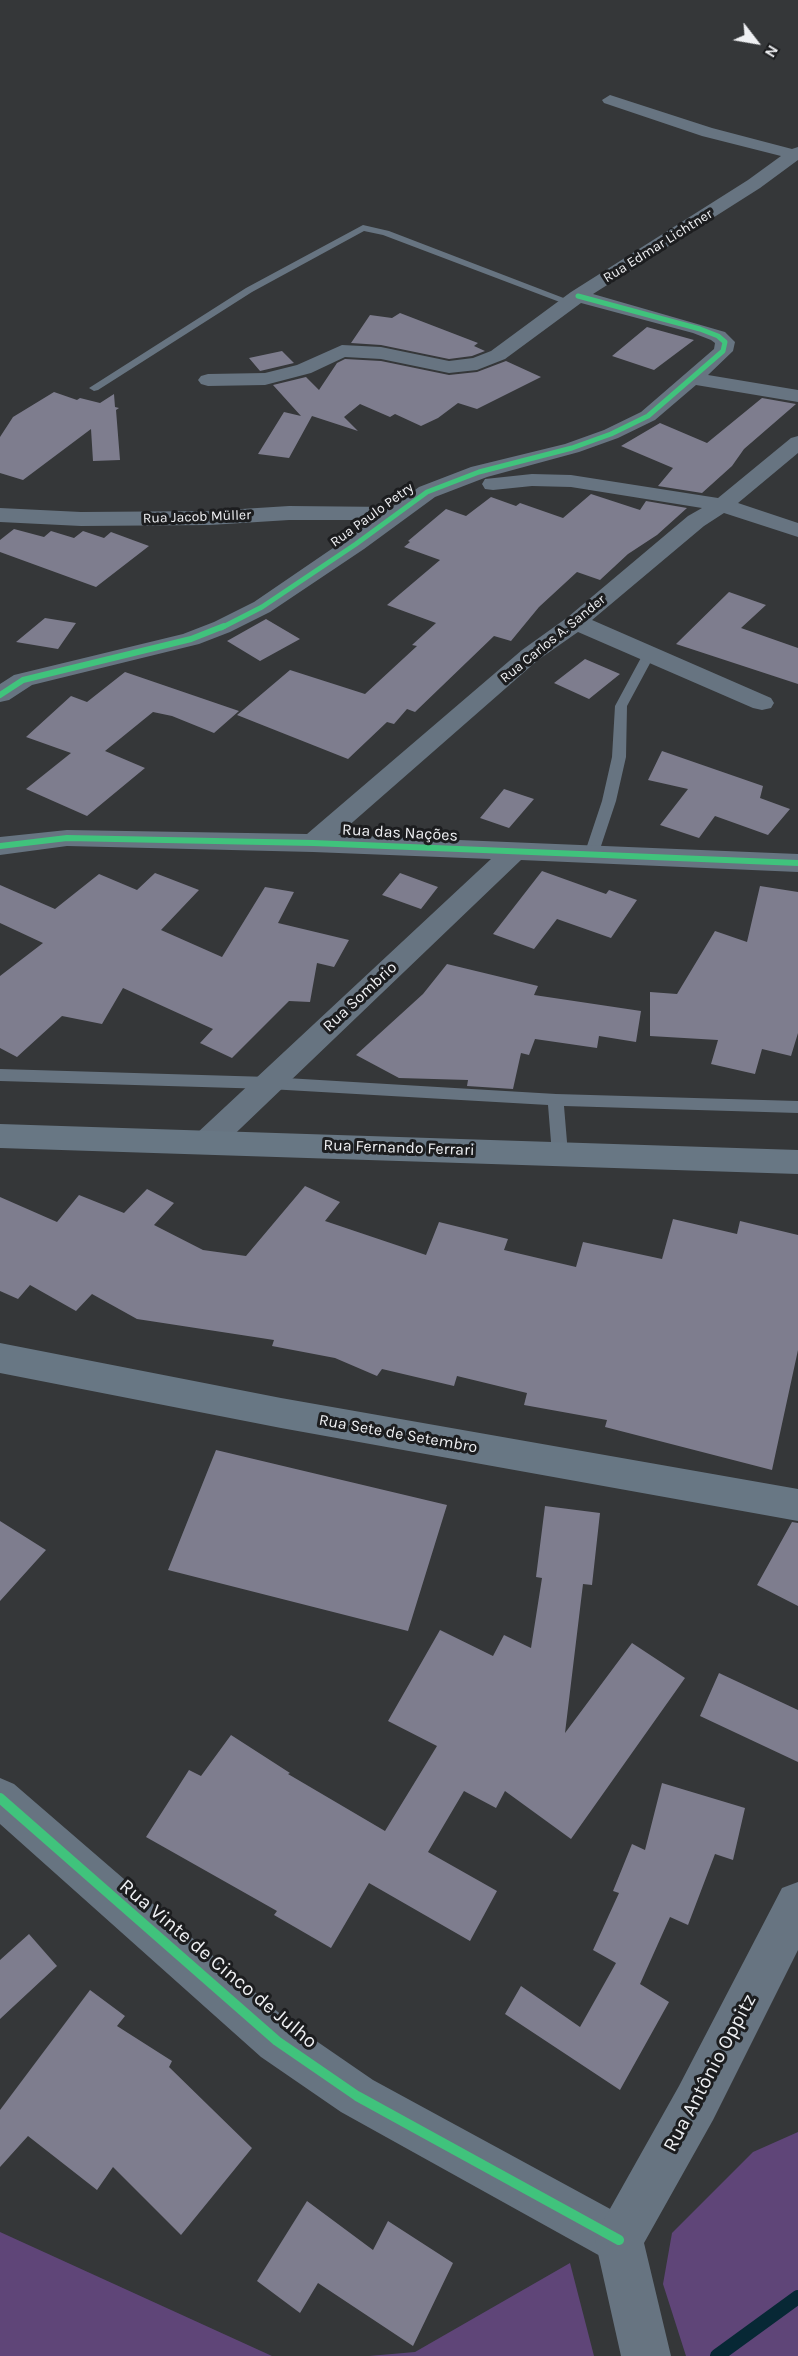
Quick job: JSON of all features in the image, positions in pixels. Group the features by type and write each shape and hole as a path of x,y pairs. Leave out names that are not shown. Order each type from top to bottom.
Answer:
{"main road":[{"name":"Rua Fernando Ferrari","path":"0,1136 798,1162"},
{"name":"Rua Sete de Setembro","path":"0,1358 281,1413 798,1505"}],"street":[{"path":"610,100 708,132 796,153"},
{"name":"Rua Edmar Lichtner","path":"208,380 265,379 303,369 342,351 381,353 449,368 477,364 498,355 574,299 754,184 796,153"},
{"name":"Rua Paulo Petry","path":"0,695 12,678 191,639 222,627 262,607 356,544 402,508 427,492 479,472 572,448 611,434 648,416 723,351 725,342 718,336 700,329 574,299"},
{"path":"692,378 798,396"},
{"name":"Rua Carlos A. Sander","path":"313,843 530,655 576,622 696,521 722,505 798,442"},
{"path":"402,508 481,486 532,480 571,481 722,505 798,530"},
{"name":"Rua Jacob Müller","path":"0,515 93,519 210,518 402,508"},
{"path":"576,622 762,703"},
{"name":"Rua das Nações","path":"0,846 68,838 313,843 798,863"},
{"name":"Rua Sombrio","path":"207,1142 514,852"},
{"name":"Rua Vinte de Cinco de Julho","path":"0,1798 277,2041 357,2096 619,2240"},
{"name":"Rua Antônio Oppitz","path":"619,2240 696,2103 798,1904"},
{"path":"619,2240 641,2334"}],"lane":[{"path":"94,388 249,290 363,228 386,233 574,299"},
{"path":"591,855 609,801 619,757 621,705 649,654"},
{"path":"0,1075 269,1083 556,1100 798,1107"},
{"path":"556,1100 560,1154"}],"shaded area":[{"path":"798,2132 798,2356 686,2356 663,2284 672,2233 753,2152"},
{"path":"0,2232 272,2356 0,2356"},
{"path":"570,2263 594,2356 369,2356 415,2352"}],"building":[{"path":"400,313 478,343 474,346 485,351 472,356 449,359 381,345 351,343 370,315 392,318"},
{"path":"647,327 694,340 654,370 612,356"},
{"path":"282,351 294,363 260,371 249,358"},
{"path":"345,359 381,361 449,375 477,372 506,361 541,377 477,409 458,403 438,418 421,426 395,414 390,417 360,404 344,417 358,431 312,416 289,458 258,454 284,412 301,416 273,385 306,377 319,390 337,363"},
{"path":"54,392 77,400 80,398 100,403 114,394 115,407 119,408 116,410 120,460 93,461 91,429 23,480 0,473 0,437 13,417"},
{"path":"762,398 796,404 744,449 732,466 702,493 658,486 673,468 621,446 660,423 707,443"},
{"path":"591,494 640,510 646,501 687,508 657,535 628,554 600,580 577,572 539,607 511,641 494,636 415,712 407,709 394,724 387,722 348,759 237,715 290,670 365,694 417,646 412,645 436,623 387,605 440,560 404,547 446,509 466,516 491,497 516,506 520,503 563,518"},
{"path":"14,529 44,537 51,531 74,538 83,531 104,538 111,532 149,546 96,587 0,552 0,540"},
{"path":"729,592 766,605 741,628 798,648 798,684 676,644"},
{"path":"45,618 76,623 58,649 16,642"},
{"path":"266,619 300,639 260,661 227,641"},
{"path":"585,659 620,674 589,699 554,683"},
{"path":"125,672 239,711 214,733 172,716 153,712 105,751 145,768 87,816 26,789 71,753 26,737 71,696 87,702"},
{"path":"662,751 763,786 760,798 790,809 768,835 715,816 699,838 660,825 688,789 648,780"},
{"path":"504,789 534,799 509,828 480,818"},
{"path":"542,871 606,894 609,890 637,900 611,938 557,919 534,949 493,934"},
{"path":"155,873 199,890 161,930 222,957 265,887 294,892 278,923 349,940 334,967 317,963 310,1002 289,1001 232,1058 200,1043 213,1029 123,988 102,1024 62,1016 17,1057 0,1048 0,976 43,943 0,923 0,885 55,909 99,874 137,890"},
{"path":"400,873 438,887 421,909 382,895"},
{"path":"760,886 798,892 798,1033 791,1056 762,1049 755,1074 711,1064 718,1040 650,1036 650,992 677,994 715,931 747,942"},
{"path":"447,964 538,986 534,995 641,1011 636,1042 599,1036 597,1048 535,1039 529,1055 521,1053 513,1089 467,1086 468,1080 399,1078 356,1055 423,994"},
{"path":"305,1186 340,1202 325,1221 426,1255 439,1222 508,1239 504,1250 576,1267 583,1242 662,1259 673,1219 737,1234 740,1221 798,1235 798,1350 772,1470 605,1427 607,1420 524,1405 527,1393 457,1376 454,1386 382,1369 377,1376 335,1358 272,1346 274,1340 137,1319 92,1294 76,1311 30,1285 18,1299 0,1291 0,1197 57,1222 79,1195 124,1213 147,1189 174,1203 154,1225 203,1250 246,1256"},
{"path":"216,1450 447,1505 408,1631 168,1570"},
{"path":"545,1506 600,1513 592,1585 583,1584 565,1733 632,1643 685,1678 571,1839 505,1791 496,1808 464,1791 428,1852 497,1891 470,1941 369,1883 331,1948 274,1915 277,1911 146,1837 189,1770 201,1776 231,1735 290,1773 288,1774 385,1831 437,1746 388,1721 440,1630 493,1656 504,1635 531,1648 542,1578 536,1577"},
{"path":"0,1521 46,1550 0,1601"},
{"path":"792,1522 798,1523 798,1606 757,1585"},
{"path":"719,1673 798,1710 798,1762 700,1716"},
{"path":"662,1783 745,1808 733,1860 715,1854 688,1925 670,1917 640,1984 669,2002 620,2090 505,2014 521,1986 580,2027 616,1963 593,1950 619,1893 613,1891 632,1844 645,1850"},
{"path":"29,1934 57,1966 0,2019 0,1960"},
{"path":"90,1990 125,2016 117,2026 172,2061 169,2067 252,2148 181,2235 113,2167 97,2190 28,2136 0,2167 0,2110"},
{"path":"307,2201 373,2250 388,2221 453,2263 413,2346 318,2283 300,2313 257,2281"}],"waterway":[{"path":"717,2356 798,2297"}],"cycle path":[{"path":"0,695 23,680 191,639 222,627 262,607 356,544 427,492 479,472 572,448 611,434 648,416 723,351 725,342 718,336 700,329 578,296"},
{"path":"0,846 67,838 313,843 798,863"},
{"path":"0,1798 277,2041 357,2096 619,2240"}]}
